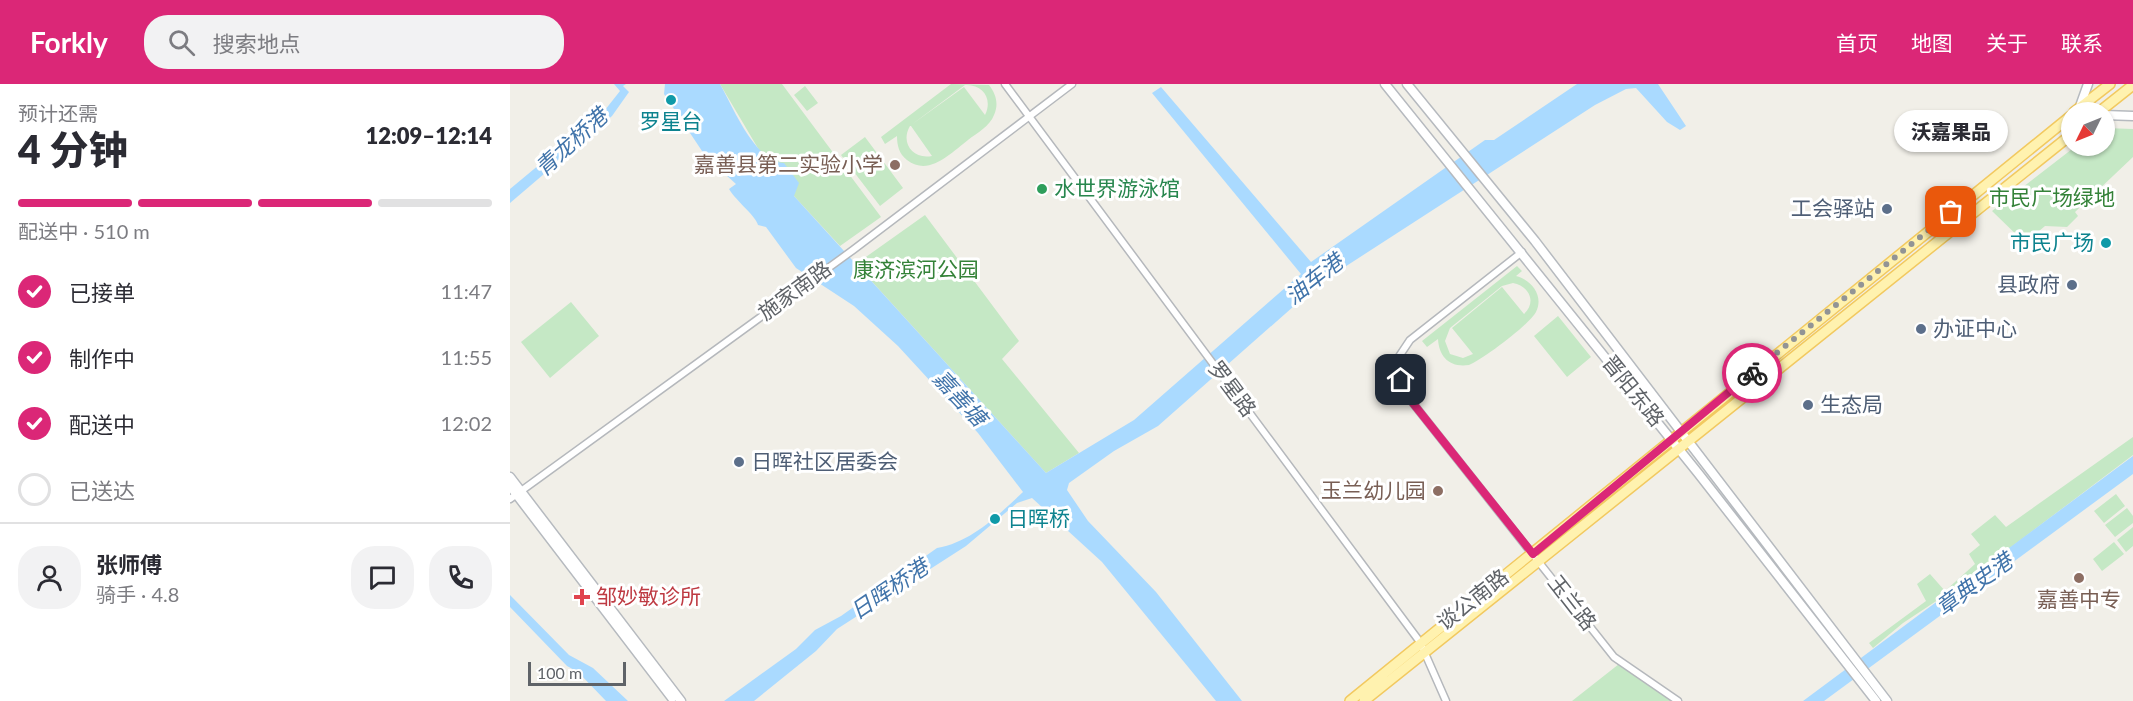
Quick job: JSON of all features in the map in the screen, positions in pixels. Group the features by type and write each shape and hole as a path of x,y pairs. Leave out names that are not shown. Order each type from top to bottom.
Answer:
{"main road":[{"name":"晋阳东路","path":"1385,84 1849,657"},
{"name":"晋阳东路","path":"1407,84 1494,190 1688,441 1867,681 1887,701"},
{"path":"2080,102 2088,84"},
{"name":"谈公南路","path":"2088,102 2110,84"},
{"path":"2112,102 2133,85"},
{"path":"2115,115 2133,116"},
{"name":"谈公南路","path":"1364,701 1536,558 1680,431 2061,123"},
{"name":"谈公南路","path":"1350,701 1420,642 1536,558 1688,441 2061,143"},
{"path":"510,477 516,495 681,701"},
{"path":"510,486 674,701"},
{"name":"晋阳东路","path":"1867,681 1876,701"}],"street":[{"name":"罗星路","path":"1005,84 1420,642 1446,701"},
{"name":"施家南路","path":"516,495 853,250 1072,84"},
{"name":"玉兰路","path":"1522,252 1410,340 1394,364 1408,397 1614,657 1678,701"}],"green space":[{"name":"康济滨河公园","path":"720,84 782,84 881,217 840,246 794,196 775,163 759,150"},
{"path":"951,84 989,85 995,96 996,111 990,123 947,157 931,165 915,165 907,160 899,149 897,136 885,144 881,137","holes":["965,85 977,87 985,94 988,103 985,115 964,87 911,125","911,126 932,156 925,157 910,149 907,138"]},
{"path":"805,86 818,103 807,111 794,95"},
{"name":"市民广场绿地","path":"2115,128 2133,129 2133,157 2075,212 2078,216 2067,227 2045,226 2025,243 1992,211 2063,156 2115,156"},
{"path":"865,137 903,188 880,206 841,155"},
{"name":"康济滨河公园","path":"925,215 1019,341 1002,359 1079,453 1046,473 856,264"},
{"path":"1517,266 1522,271 1516,276 1527,281 1535,290 1538,306 1532,318 1505,342 1469,365 1456,365 1447,360 1443,356 1438,339 1427,347 1422,341","holes":["1513,283 1527,291 1530,300 1530,305 1524,314 1502,287 1452,328 1473,354 1463,358 1450,354 1445,341 1450,328 1502,286"]},
{"path":"571,302 599,336 550,378 521,342"},
{"path":"1558,316 1591,357 1567,377 1534,336"},
{"path":"2133,437 2133,455 1965,582 1903,623 1873,648 1869,643 1926,601 1917,584 1930,574 1945,591 1975,564 1969,554 1980,545 1971,534 1995,515 2006,527"},
{"path":"2116,494 2125,506 2104,523 2094,511"},
{"path":"2127,508 2133,516 2133,523 2115,537 2105,525"},
{"path":"2133,527 2133,546 2126,552 2117,540"},
{"path":"2114,542 2124,554 2102,571 2093,559"},
{"path":"1619,664 1673,701 1572,701"}],"water":[{"name":"青龙桥港","path":"614,84 626,84 623,86 629,92 612,116 510,203 510,189 605,110 620,91"},
{"path":"665,84 720,84 754,144 773,160 784,163 799,183 794,196 1046,473 1134,420 1301,274 1152,93 1161,87 1311,262 1485,140 1494,140 1577,84 1658,84 1686,126 1680,130 1667,122 1636,88 1626,89 1595,105 1320,283 1158,426 1114,451 1069,483 1067,490 1088,521 1156,592 1242,701 1216,701 1102,562 1032,498 1017,503 966,546 837,629 816,651 754,701 724,701 796,649 815,630 841,616 937,548 950,545 973,534 1023,492 978,433 898,346 854,306 796,268 766,227 758,225 754,217 729,189 736,184 706,157 664,94"},
{"name":"章典史港","path":"2133,456 2133,474 1824,701 1803,701"},
{"path":"510,595 569,655 593,668 628,701 606,701 578,672 567,666 510,607"}],"way so far":[{"path":"1752,373 1951,212"}],"place":[{"name":"罗星台","path":"671,100"},
{"name":"嘉善县第二实验小学","path":"895,165"},
{"name":"水世界游泳馆","path":"1042,189"},
{"name":"工会驿站","path":"1887,209"},
{"name":"沃嘉果品","path":"1951,212"},
{"name":"市民广场","path":"2106,243"},
{"name":"县政府","path":"2072,285"},
{"name":"办证中心","path":"1921,329"},
{"name":"生态局","path":"1808,405"},
{"name":"日晖社区居委会","path":"739,462"},
{"name":"玉兰幼儿园","path":"1438,491"},
{"name":"日晖桥","path":"995,519"},
{"name":"嘉善中专","path":"2079,578"},
{"name":"邹妙敏诊所","path":"582,597"}],"route":[{"path":"1401,380 1408,397 1533,554 1752,373"}],"water label":[{"name":"油车港","path":"1314,279"},
{"name":"嘉善塘","path":"960,398"},
{"name":"日晖桥港","path":"889,589"}]}
